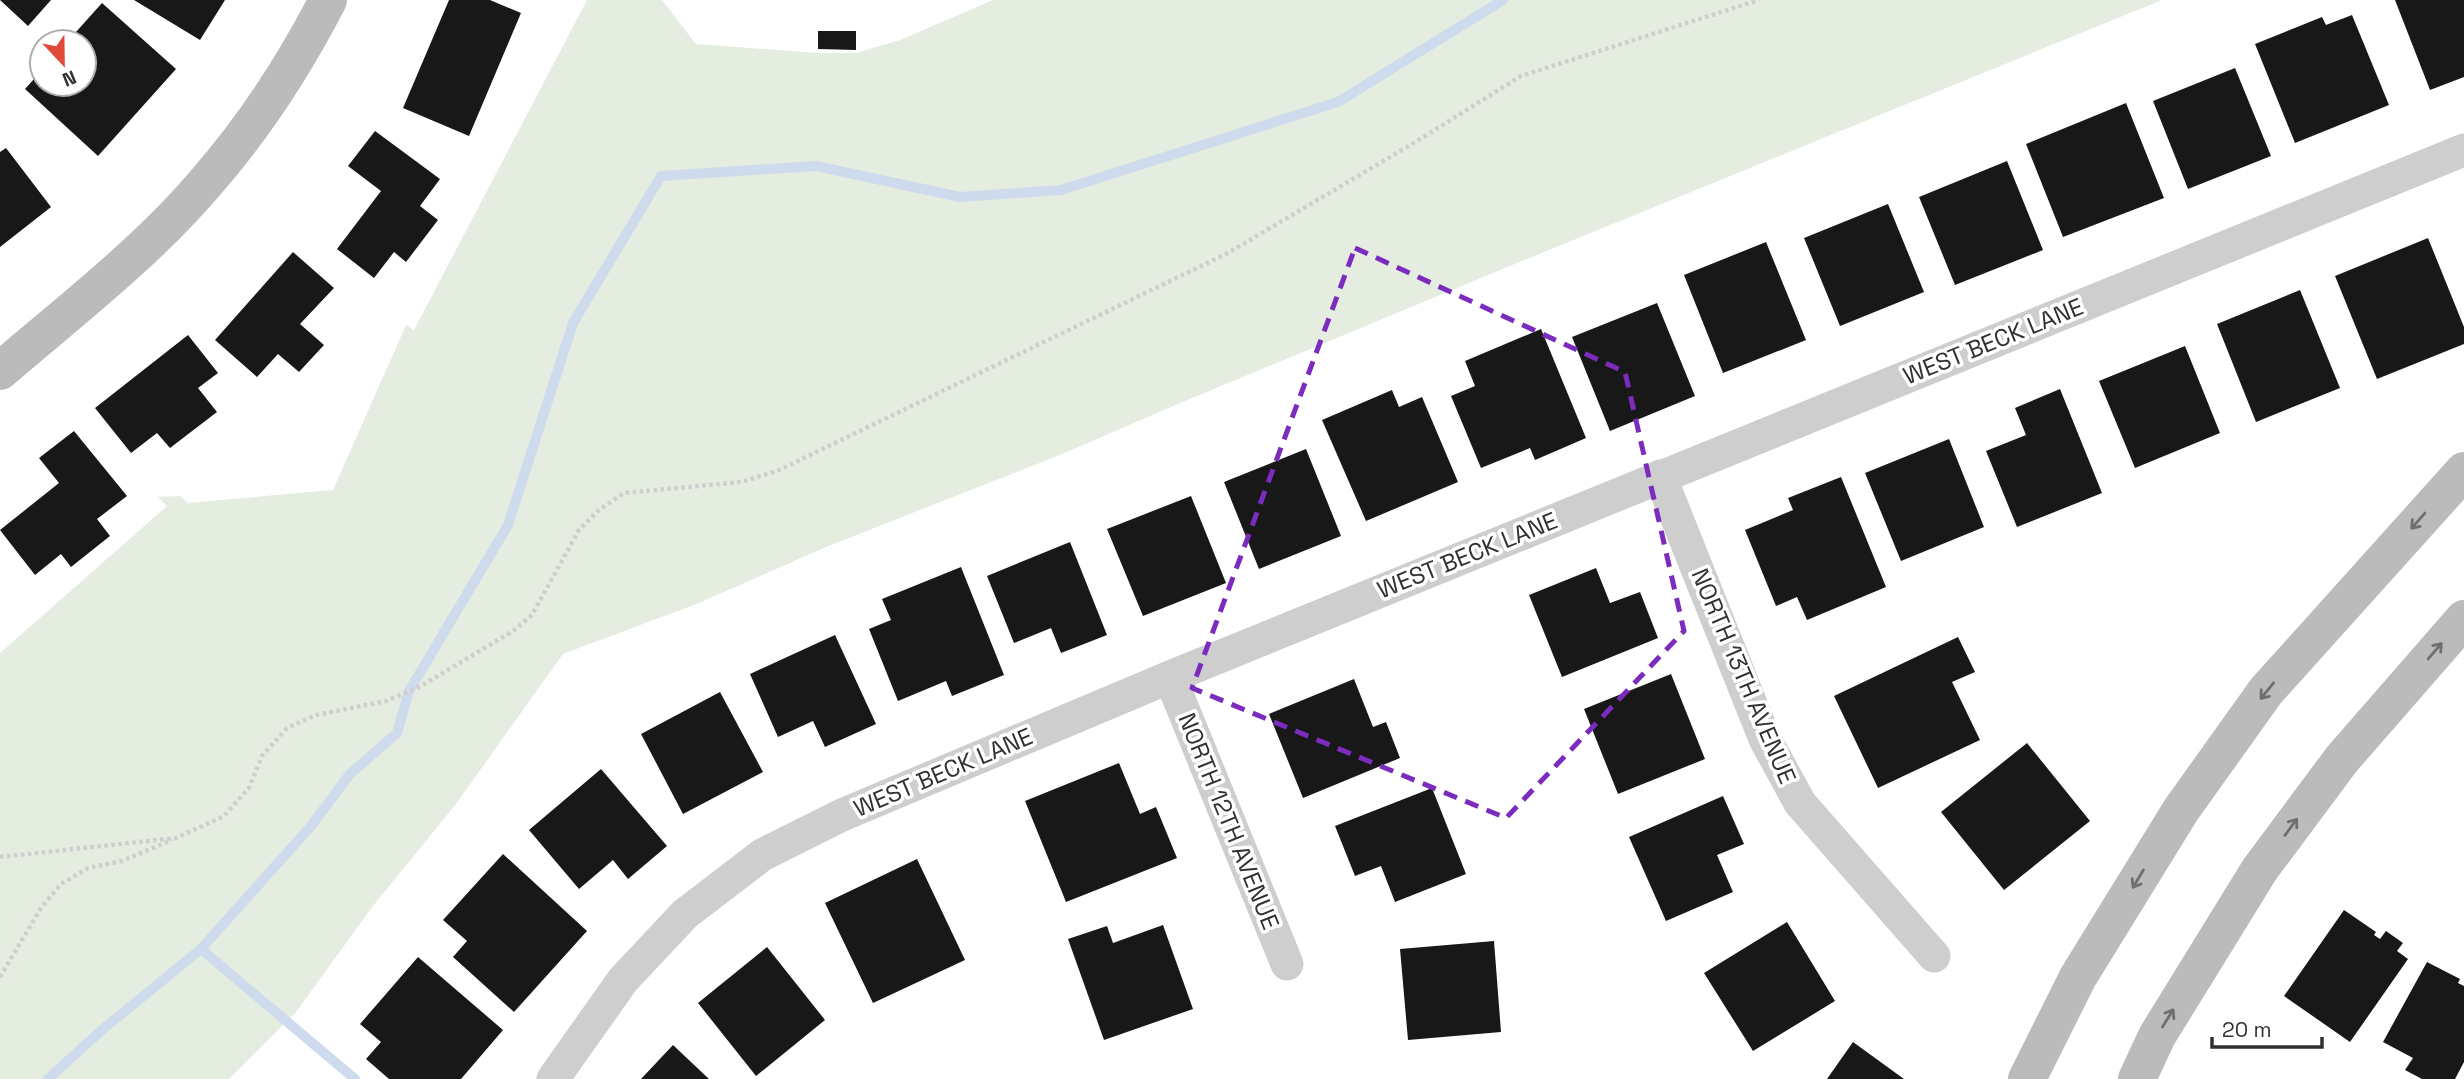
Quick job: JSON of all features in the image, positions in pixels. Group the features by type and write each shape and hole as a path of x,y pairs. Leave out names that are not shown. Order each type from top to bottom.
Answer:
{"main road":[{"path":"0,371 104,281 206,182 258,118 312,32 328,0"},
{"path":"2027,1079 2078,977 2204,777 2266,691 2464,471"},
{"path":"2137,1079 2157,1037 2260,869 2342,759 2464,619"}],"street":[{"name":"WEST BECK LANE","path":"553,1079 632,970 685,914 762,855 842,815 1660,476 2464,151"},
{"name":"NORTH 13TH AVENUE","path":"1660,476 1765,739 1800,803 1934,956"},
{"name":"NORTH 12TH AVENUE","path":"1170,677 1287,964"}],"path":[{"path":"0,977 41,908 61,884 88,868 122,861 224,816 249,788 262,756 286,728 316,715 386,701 421,686 513,631 532,615 579,530 599,510 624,493 741,482 777,471 1228,253 1521,76 1759,0"},
{"path":"0,857 176,838"}],"highlighted area":[{"path":"1355,248 1625,372 1684,631 1506,818 1192,688"}],"shaded area":[{"path":"587,0 662,0 696,44 818,53 856,53 900,40 993,0 2162,0 1522,261 1060,455 826,547 699,603 563,654 456,804 373,906 296,1012 229,1079 0,1079 0,653 167,506 158,497 180,496 188,503 333,490 406,325 414,330"}],"building":[{"path":"0,0 51,0 28,26"},
{"path":"134,0 225,0 200,40"},
{"path":"449,0 490,0 521,13 469,136 403,108"},
{"path":"2395,0 2464,0 2464,77 2430,90"},
{"path":"102,3 176,69 98,156 35,98 98,98 98,28 80,28"},
{"path":"2352,15 2389,105 2295,143 2255,44 2322,17 2326,25"},
{"path":"818,31 856,31 856,50 818,49"},
{"path":"2235,68 2271,156 2188,189 2153,101"},
{"path":"2126,103 2164,198 2063,237 2026,144"},
{"path":"375,131 440,179 420,206 438,220 406,262 394,252 374,278 337,249 381,191 348,166"},
{"path":"6,148 51,207 0,247 0,152"},
{"path":"2007,161 2043,250 1955,285 1919,197"},
{"path":"1888,204 1924,292 1840,326 1804,238"},
{"path":"2428,238 2464,327 2464,344 2377,379 2335,276"},
{"path":"1766,242 1806,340 1723,373 1684,275"},
{"path":"293,252 334,288 300,324 324,345 299,372 278,354 257,377 215,340"},
{"path":"2300,290 2340,388 2256,422 2217,324"},
{"path":"1657,303 1695,396 1610,431 1572,337"},
{"path":"1541,329 1586,438 1535,460 1530,448 1481,468 1451,396 1475,386 1465,361"},
{"path":"188,335 218,373 198,388 217,412 170,448 157,433 131,453 95,408"},
{"path":"2185,346 2220,433 2135,468 2099,381"},
{"path":"2060,389 2102,493 2017,527 1986,451 2026,435 2015,408"},
{"path":"1392,390 1399,407 1422,397 1458,482 1366,521 1322,420"},
{"path":"74,431 127,496 97,519 110,536 71,567 61,554 35,575 0,530 59,483 39,458"},
{"path":"1949,439 1984,527 1901,561 1865,473"},
{"path":"1306,449 1341,536 1259,569 1224,482"},
{"path":"1841,477 1886,587 1807,620 1797,597 1776,606 1745,530 1793,510 1788,498"},
{"path":"1191,496 1226,583 1143,616 1107,529"},
{"path":"1070,542 1107,635 1061,653 1051,628 1014,643 987,576"},
{"path":"961,567 1004,675 952,696 946,681 898,701 869,629 891,620 882,599"},
{"path":"1596,568 1610,603 1640,592 1658,638 1562,677 1529,595"},
{"path":"835,635 876,724 825,747 813,721 778,737 750,674"},
{"path":"1958,637 1975,672 1952,682 1980,740 1878,788 1834,696"},
{"path":"1671,674 1705,759 1618,794 1584,709"},
{"path":"1354,679 1373,727 1386,722 1400,758 1303,798 1269,714"},
{"path":"720,692 763,772 683,814 641,734"},
{"path":"2027,743 2090,821 2004,890 1941,812"},
{"path":"1119,763 1140,814 1156,807 1177,858 1066,902 1025,801"},
{"path":"601,769 667,846 628,879 613,860 579,889 529,830"},
{"path":"1432,788 1466,874 1395,902 1381,866 1355,876 1335,826"},
{"path":"1723,796 1744,844 1717,855 1733,892 1666,921 1629,837"},
{"path":"503,854 587,931 514,1012 453,957 467,941 443,920"},
{"path":"917,859 965,960 873,1003 825,903"},
{"path":"2344,910 2376,932 2374,935 2380,939 2386,931 2403,943 2397,951 2408,959 2350,1042 2284,996"},
{"path":"1787,922 1835,1001 1753,1051 1704,973"},
{"path":"1163,925 1193,1009 1104,1040 1068,939 1107,926 1113,943"},
{"path":"1494,941 1501,1032 1408,1040 1400,949"},
{"path":"767,947 825,1020 756,1076 698,1003"},
{"path":"418,957 503,1030 461,1079 389,1079 366,1059 381,1042 360,1024"},
{"path":"2427,962 2460,979 2458,983 2464,986 2464,1062 2455,1079 2422,1079 2405,1070 2413,1058 2383,1042"},
{"path":"1853,1042 1904,1079 1827,1079"},
{"path":"673,1045 709,1079 641,1079"}],"waterway":[{"path":"48,1079 103,1029 201,949 311,826 350,774 397,733 409,691 508,525 573,323 661,176 816,166 960,197 1061,190 1338,102 1503,0"},
{"path":"201,949 355,1079"}]}
